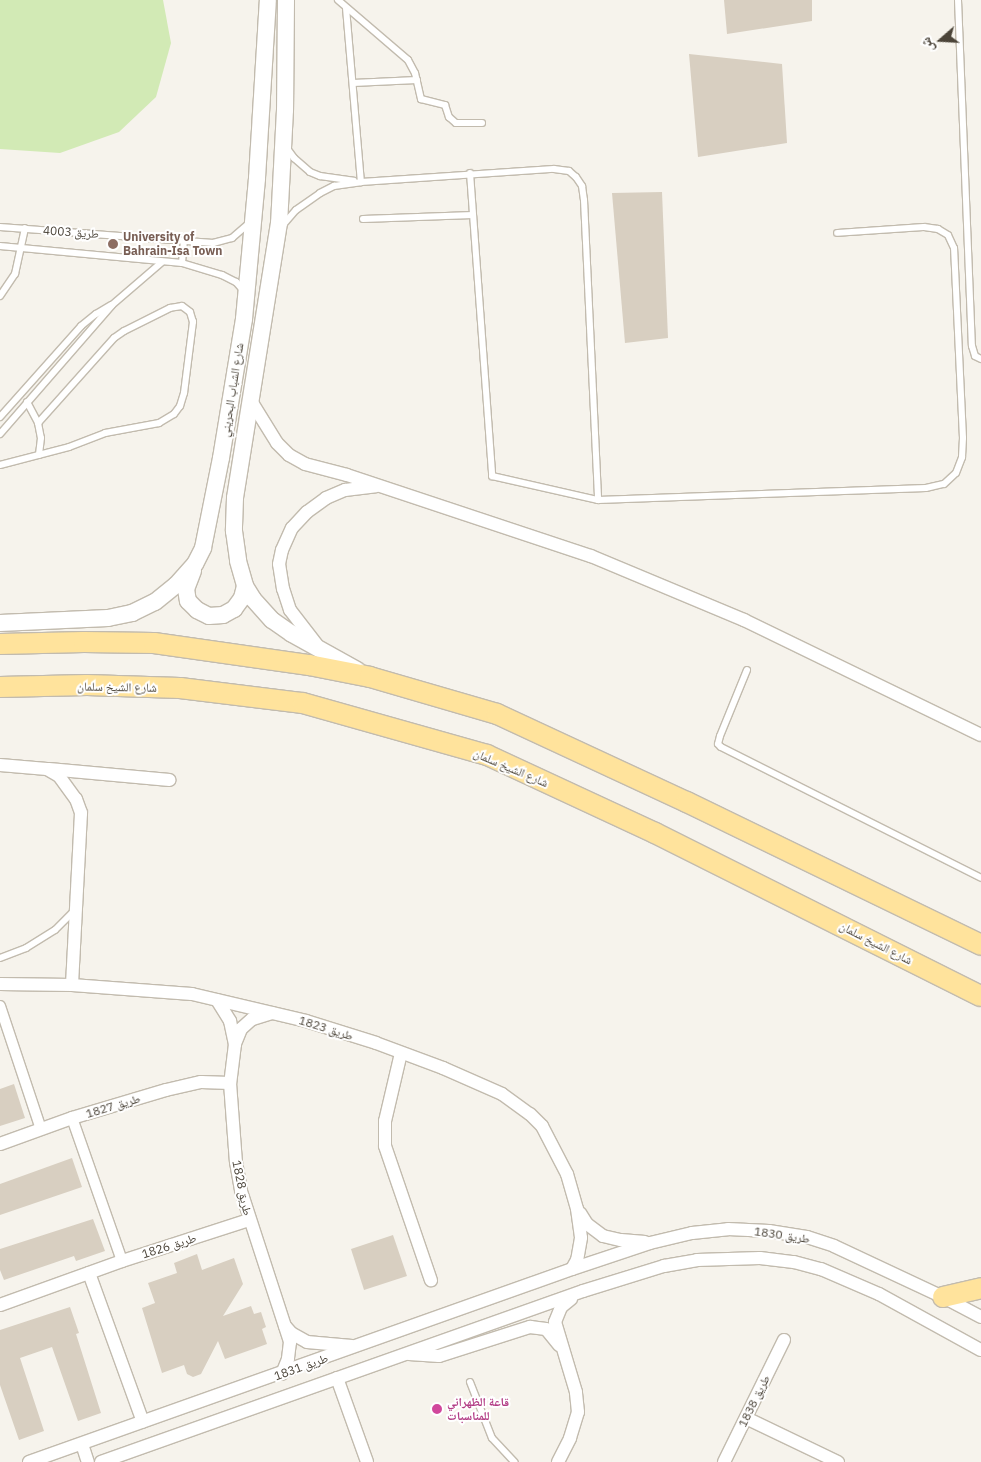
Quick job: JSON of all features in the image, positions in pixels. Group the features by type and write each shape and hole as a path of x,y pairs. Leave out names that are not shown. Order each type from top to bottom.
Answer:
{"main road":[{"path":"0,644 154,643 309,665 370,677 497,714 687,802 981,945"},
{"name":"شارع الشيخ سلمان","path":"3,687 87,685 180,688 312,706 487,755 655,833 981,996"},
{"path":"731,871 752,890 981,1009"},
{"path":"943,1297 981,1288"}],"street":[{"name":"شارع الشباب البحريني","path":"0,623 108,618 132,613 155,602 176,585 195,564 203,548 221,458 246,294 268,0"},
{"name":"شارع الشباب البحريني","path":"286,0 283,140 277,234 235,498 234,523 238,561 245,586 253,599 272,620 324,653 370,677"},
{"path":"251,401 277,443 290,455 305,464 379,485 591,556 744,620 981,735"},
{"path":"324,653 290,610 283,589 279,564 282,550 292,528 306,512 326,498 345,490 379,485"},
{"path":"195,564 186,589 188,600 197,610 209,616 222,615 234,609 242,598 245,586"},
{"path":"0,765 170,780"},
{"path":"47,769 59,776 68,786 76,799 81,813 72,985"},
{"name":"طريق 1823","path":"0,984 72,985 192,994 306,1021 402,1053 502,1094 530,1114 550,1138 567,1174 578,1209 582,1238 579,1254 572,1269"},
{"name":"طريق 1828","path":"217,1000 230,1021 234,1044"},
{"path":"0,1006 41,1129"},
{"name":"طريق 1828","path":"272,1012 252,1019 246,1023 237,1035 234,1044 230,1083 236,1162 241,1191 285,1326 290,1350 282,1374"},
{"path":"402,1053 385,1120 386,1146 431,1280"},
{"name":"طريق 1827","path":"0,1144 72,1118 166,1090 201,1082 230,1083"},
{"path":"72,1118 122,1261"},
{"name":"طريق 1823","path":"578,1209 587,1224 603,1236 650,1243"},
{"name":"طريق 1826","path":"0,1304 122,1261 249,1220"},
{"name":"طريق 1830","path":"572,1269 650,1243 692,1233 728,1229 769,1231 807,1237 834,1246 981,1317"},
{"name":"طريق 1830","path":"583,1290 664,1266 697,1260 760,1258 794,1262 821,1269 879,1294 981,1350"},
{"name":"طريق 1831","path":"30,1462 282,1374 572,1269"},
{"path":"89,1273 143,1422"},
{"path":"558,1462 570,1438 578,1412 576,1392 556,1327 556,1317 564,1304 583,1290"},
{"name":"طريق 1831","path":"101,1462 121,1458 583,1290"},
{"path":"285,1326 291,1333 307,1342 358,1346"},
{"path":"406,1354 439,1356 530,1327 541,1328 556,1339 568,1365"},
{"name":"طريق 1838","path":"724,1462 784,1340"},
{"path":"337,1378 367,1462"},
{"path":"746,1418 838,1462"},
{"path":"82,1444 88,1462"}],"lane":[{"path":"338,0 403,54 412,66 421,98 445,105 452,121 460,124 482,123"},
{"path":"958,0 972,346 975,356 981,360"},
{"path":"346,8 361,182"},
{"path":"353,82 416,80"},
{"path":"283,140 294,158 310,172 320,176 361,182"},
{"path":"277,234 296,210 320,192 334,186 470,173 554,169 568,171 582,186 598,500"},
{"path":"470,173 492,476 598,500 926,488 944,484 956,473 962,457 963,438 954,248 948,235 938,229 924,227 837,233"},
{"path":"363,219 473,215"},
{"name":"طريق 4003","path":"0,227 214,243 223,242 240,233 252,218"},
{"path":"0,296 15,274 25,228"},
{"path":"182,263 184,240"},
{"name":"طريق 4003","path":"0,246 182,263 229,278 246,294"},
{"path":"0,434 112,305 162,262"},
{"path":"0,418 77,331 96,314 112,305"},
{"path":"0,465 105,434 159,422 174,414 180,406 184,393 193,322 190,312 182,306 170,308 114,338 38,423"},
{"path":"27,402 38,423 41,438 39,455"},
{"path":"747,670 720,736 718,744 720,747 981,878"},
{"path":"0,958 26,948 55,930 68,919 77,905"},
{"path":"470,1382 492,1438 514,1462"}],"green space":[{"path":"0,0 163,0 171,43 156,97 119,132 60,153 0,149"}],"building":[{"path":"724,0 812,0 812,21 727,34"},
{"path":"689,54 782,64 787,143 698,157"},
{"path":"662,192 668,338 625,343 612,193"},
{"path":"14,1084 25,1118 0,1126 0,1089"},
{"path":"72,1158 82,1187 0,1215 0,1184"},
{"path":"93,1219 105,1251 76,1261 74,1256 4,1280 0,1270 0,1249"},
{"path":"393,1235 407,1276 364,1290 351,1249"},
{"path":"197,1254 202,1270 234,1258 243,1284 223,1316 251,1306 254,1314 261,1312 266,1327 262,1329 267,1344 225,1359 218,1341 201,1374 193,1377 187,1374 184,1365 162,1373 142,1308 155,1303 148,1283 177,1273 174,1263"},
{"path":"70,1307 79,1333 76,1334 101,1413 78,1421 52,1347 20,1358 44,1431 19,1440 0,1385 0,1330"}],"place":[{"name":"University of Bahrain-Isa Town","path":"113,244"},
{"name":"قاعة الظهراني للمناسبات","path":"437,1409"}]}
